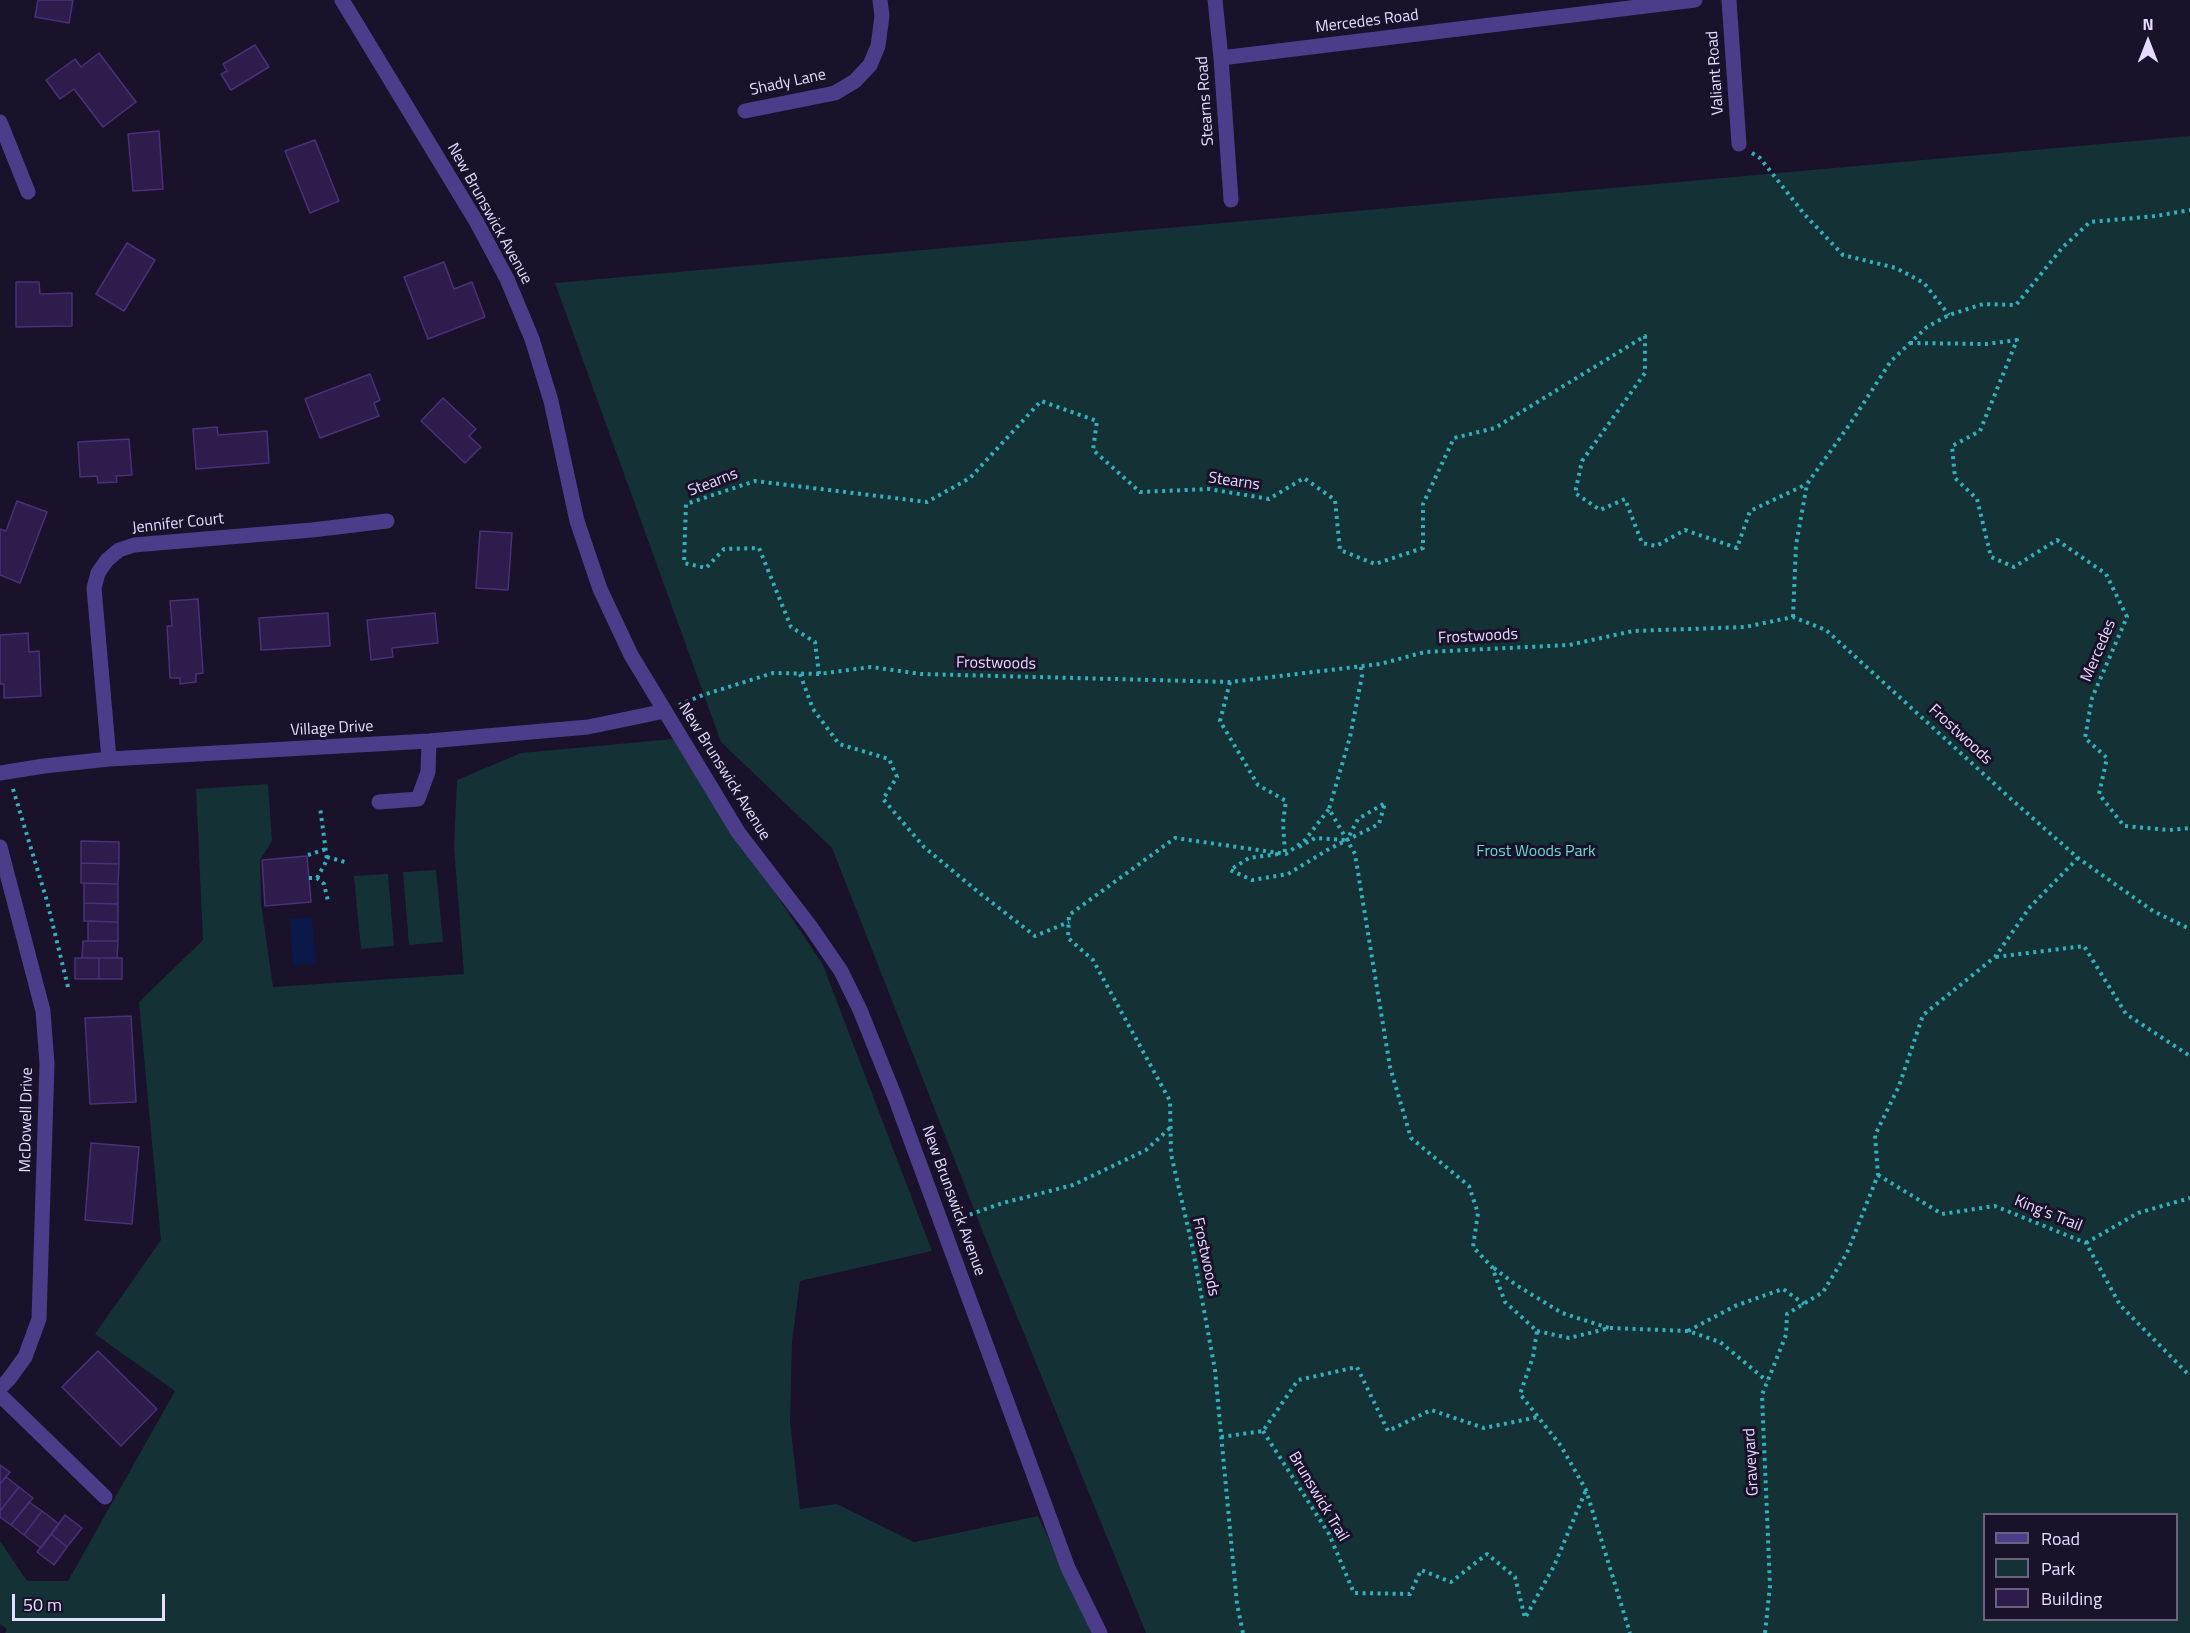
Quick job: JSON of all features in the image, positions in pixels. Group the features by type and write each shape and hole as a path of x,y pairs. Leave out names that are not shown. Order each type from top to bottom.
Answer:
{"street":[{"name":"New Brunswick Avenue","path":"342,0 476,222 507,279 532,339 551,401 577,521 600,590 631,655 738,832 810,926 841,971 860,1010 895,1097 1068,1568 1100,1633"},
{"name":"Shady Lane","path":"745,111 835,93 855,81 870,65 878,46 882,16 880,0"},
{"name":"Stearns Road","path":"1215,0 1231,200"},
{"name":"Mercedes Road","path":"1221,58 1695,0"},
{"name":"Valiant Road","path":"1729,0 1739,144"},
{"path":"0,122 28,192"},
{"name":"Jennifer Court","path":"109,759 94,588 98,573 107,560 119,550 134,545 312,530 387,521"},
{"name":"Village Drive","path":"0,773 109,759 429,741 588,728 665,711"},
{"path":"379,802 418,799 428,772 429,741"},
{"name":"McDowell Drive","path":"0,847 43,1011 46,1064 39,1319 25,1357 0,1389"},
{"path":"0,1395 105,1497"}],"path":[{"path":"1739,144 1760,158 1805,215 1843,255 1896,268 1924,283 1949,315"},
{"path":"1793,617 1796,545 1807,483 1850,424 1891,361 1927,327 1949,315 1983,304 2016,305 2062,248 2090,222 2156,216 2190,210"},
{"name":"Stearns","path":"819,674 815,642 791,627 759,548 724,549 706,568 684,563 687,504 755,481 927,502 970,478 1041,401 1097,421 1093,450 1140,492 1209,489 1269,499 1304,478 1335,500 1340,550 1375,564 1423,548 1423,504 1454,438 1496,428 1645,336 1645,374 1582,461 1575,493 1600,510 1625,499 1642,543 1656,546 1685,530 1737,548 1750,512 1807,483"},
{"name":"Mercedes","path":"1910,344 1987,344 2017,340 1980,431 1952,446 1955,478 1977,499 1991,557 2014,567 2057,540 2106,574 2127,617 2092,698 2085,738 2107,758 2099,794 2124,826 2169,830 2190,828"},
{"name":"Frostwoods","path":"665,711 703,695 773,673 819,674 871,667 921,674 1230,682 1361,667 1425,652 1569,645 1633,631 1745,627 1793,617 1826,630 2078,858 2153,911 2190,929"},
{"path":"1286,854 1305,840 1329,809 1350,737 1362,676 1361,667"},
{"path":"800,674 813,709 839,744 889,759 897,777 883,799 924,847 1035,936 1069,922"},
{"path":"1230,682 1220,721 1258,785 1286,801 1283,822 1286,854"},
{"path":"13,789 69,990"},
{"path":"1385,803 1379,824 1288,874 1252,880 1230,870 1249,858 1286,854 1315,838 1347,840 1358,819 1385,803"},
{"path":"317,878 325,866 327,857 320,807"},
{"path":"1329,809 1355,854 1390,1066 1411,1138 1469,1186 1478,1213 1473,1247 1492,1267 1516,1285 1562,1313 1610,1328 1688,1331 1720,1342 1767,1381"},
{"name":"Frostwoods","path":"1244,1633 1237,1604 1215,1370 1192,1245 1171,1154 1170,1101 1093,960 1068,938 1069,915 1175,838 1286,854"},
{"path":"308,855 326,849"},
{"path":"327,857 345,862"},
{"path":"1688,1331 1735,1306 1783,1289 1804,1304 1823,1292 1847,1253 1878,1175 1875,1135 1899,1086 1923,1015 1995,957 2030,907 2078,858"},
{"path":"309,878 317,878 324,884 328,901"},
{"path":"1995,957 2084,946 2126,1014 2190,1056"},
{"path":"945,1232 963,1217 1003,1203 1073,1185 1146,1150 1170,1128"},
{"name":"King's Trail","path":"1878,1175 1942,1214 1995,1206 2086,1243 2120,1305 2190,1376"},
{"path":"2086,1243 2138,1213 2190,1198"},
{"path":"1492,1267 1505,1302 1537,1331 1569,1338 1610,1328"},
{"name":"Graveyard","path":"1765,1633 1770,1586 1762,1395 1786,1335 1787,1314 1804,1304"},
{"path":"1537,1331 1533,1358 1520,1394 1561,1446 1586,1490 1630,1633"},
{"path":"1221,1437 1263,1431 1298,1380 1357,1367 1388,1431 1431,1410 1484,1428 1538,1418"},
{"name":"Brunswick Trail","path":"1263,1431 1329,1534 1354,1593 1410,1594 1421,1570 1451,1582 1487,1554 1515,1577 1525,1618 1554,1566 1586,1490"}],"green space":[{"name":"Frost Woods Park","path":"2190,136 2190,1633 1146,1633 992,1255 832,848 721,742 555,283"},
{"path":"673,739 823,965 932,1251 800,1281 792,1342 790,1422 800,1509 837,1504 914,1542 1038,1516 1093,1633 5,1633 7,1629 0,1624 0,1541 27,1581 68,1581 175,1391 95,1334 161,1240 139,1002 203,940 196,789 268,784 272,841 260,860 261,903 273,987 464,974 454,847 457,780 521,753"},
{"path":"436,870 443,942 409,945 403,872"},
{"path":"388,874 394,946 361,949 354,876"}],"water":[{"path":"312,917 316,964 293,965 290,919"}],"building":[{"path":"38,0 73,0 69,23 35,17"},
{"path":"255,45 269,67 231,90 221,74 227,71 223,64"},
{"path":"99,53 136,102 103,127 74,89 60,99 46,80 75,59 81,67"},
{"path":"159,131 163,189 133,191 128,134"},
{"path":"315,140 339,201 310,213 285,151"},
{"path":"127,243 155,260 124,311 96,294"},
{"path":"444,262 454,289 472,282 485,317 428,339 404,277"},
{"path":"16,282 39,282 40,294 72,293 72,326 16,327"},
{"path":"370,374 380,400 374,403 379,416 320,438 305,399"},
{"path":"443,398 476,429 469,436 481,447 465,463 421,421"},
{"path":"217,427 218,435 267,431 269,463 196,469 193,429"},
{"path":"129,439 132,475 116,476 117,482 98,483 97,476 80,477 78,442"},
{"path":"17,501 47,512 20,583 0,575 0,529 6,531"},
{"path":"480,531 512,533 508,590 476,588"},
{"path":"198,599 203,673 196,674 196,682 180,684 180,678 170,678 167,626 172,626 170,601"},
{"path":"328,613 330,646 261,650 259,618"},
{"path":"435,613 438,643 392,648 393,657 371,660 367,620"},
{"path":"28,633 29,652 39,651 41,696 4,698 4,684 0,684 0,635"},
{"path":"81,841 119,842 119,864 81,863"},
{"path":"307,856 311,902 265,906 262,860"},
{"path":"81,863 119,864 118,884 81,883"},
{"path":"84,883 118,884 118,904 84,903"},
{"path":"84,903 118,904 118,922 84,921"},
{"path":"88,921 118,922 118,941 88,941"},
{"path":"83,941 118,941 117,958 82,958"},
{"path":"75,958 99,958 99,979 75,979"},
{"path":"99,958 122,958 122,979 99,979"},
{"path":"131,1016 136,1102 90,1104 85,1018"},
{"path":"91,1143 139,1147 132,1224 85,1220"},
{"path":"98,1351 157,1409 121,1446 62,1387"},
{"path":"0,1465 10,1472 0,1484"},
{"path":"6,1477 19,1487 0,1511 0,1484"},
{"path":"19,1487 33,1498 11,1525 0,1517 0,1511"},
{"path":"29,1502 42,1511 24,1535 11,1525"},
{"path":"42,1511 59,1524 41,1548 24,1535"},
{"path":"65,1515 82,1528 67,1547 51,1534"},
{"path":"51,1534 67,1547 54,1565 37,1552"}]}
